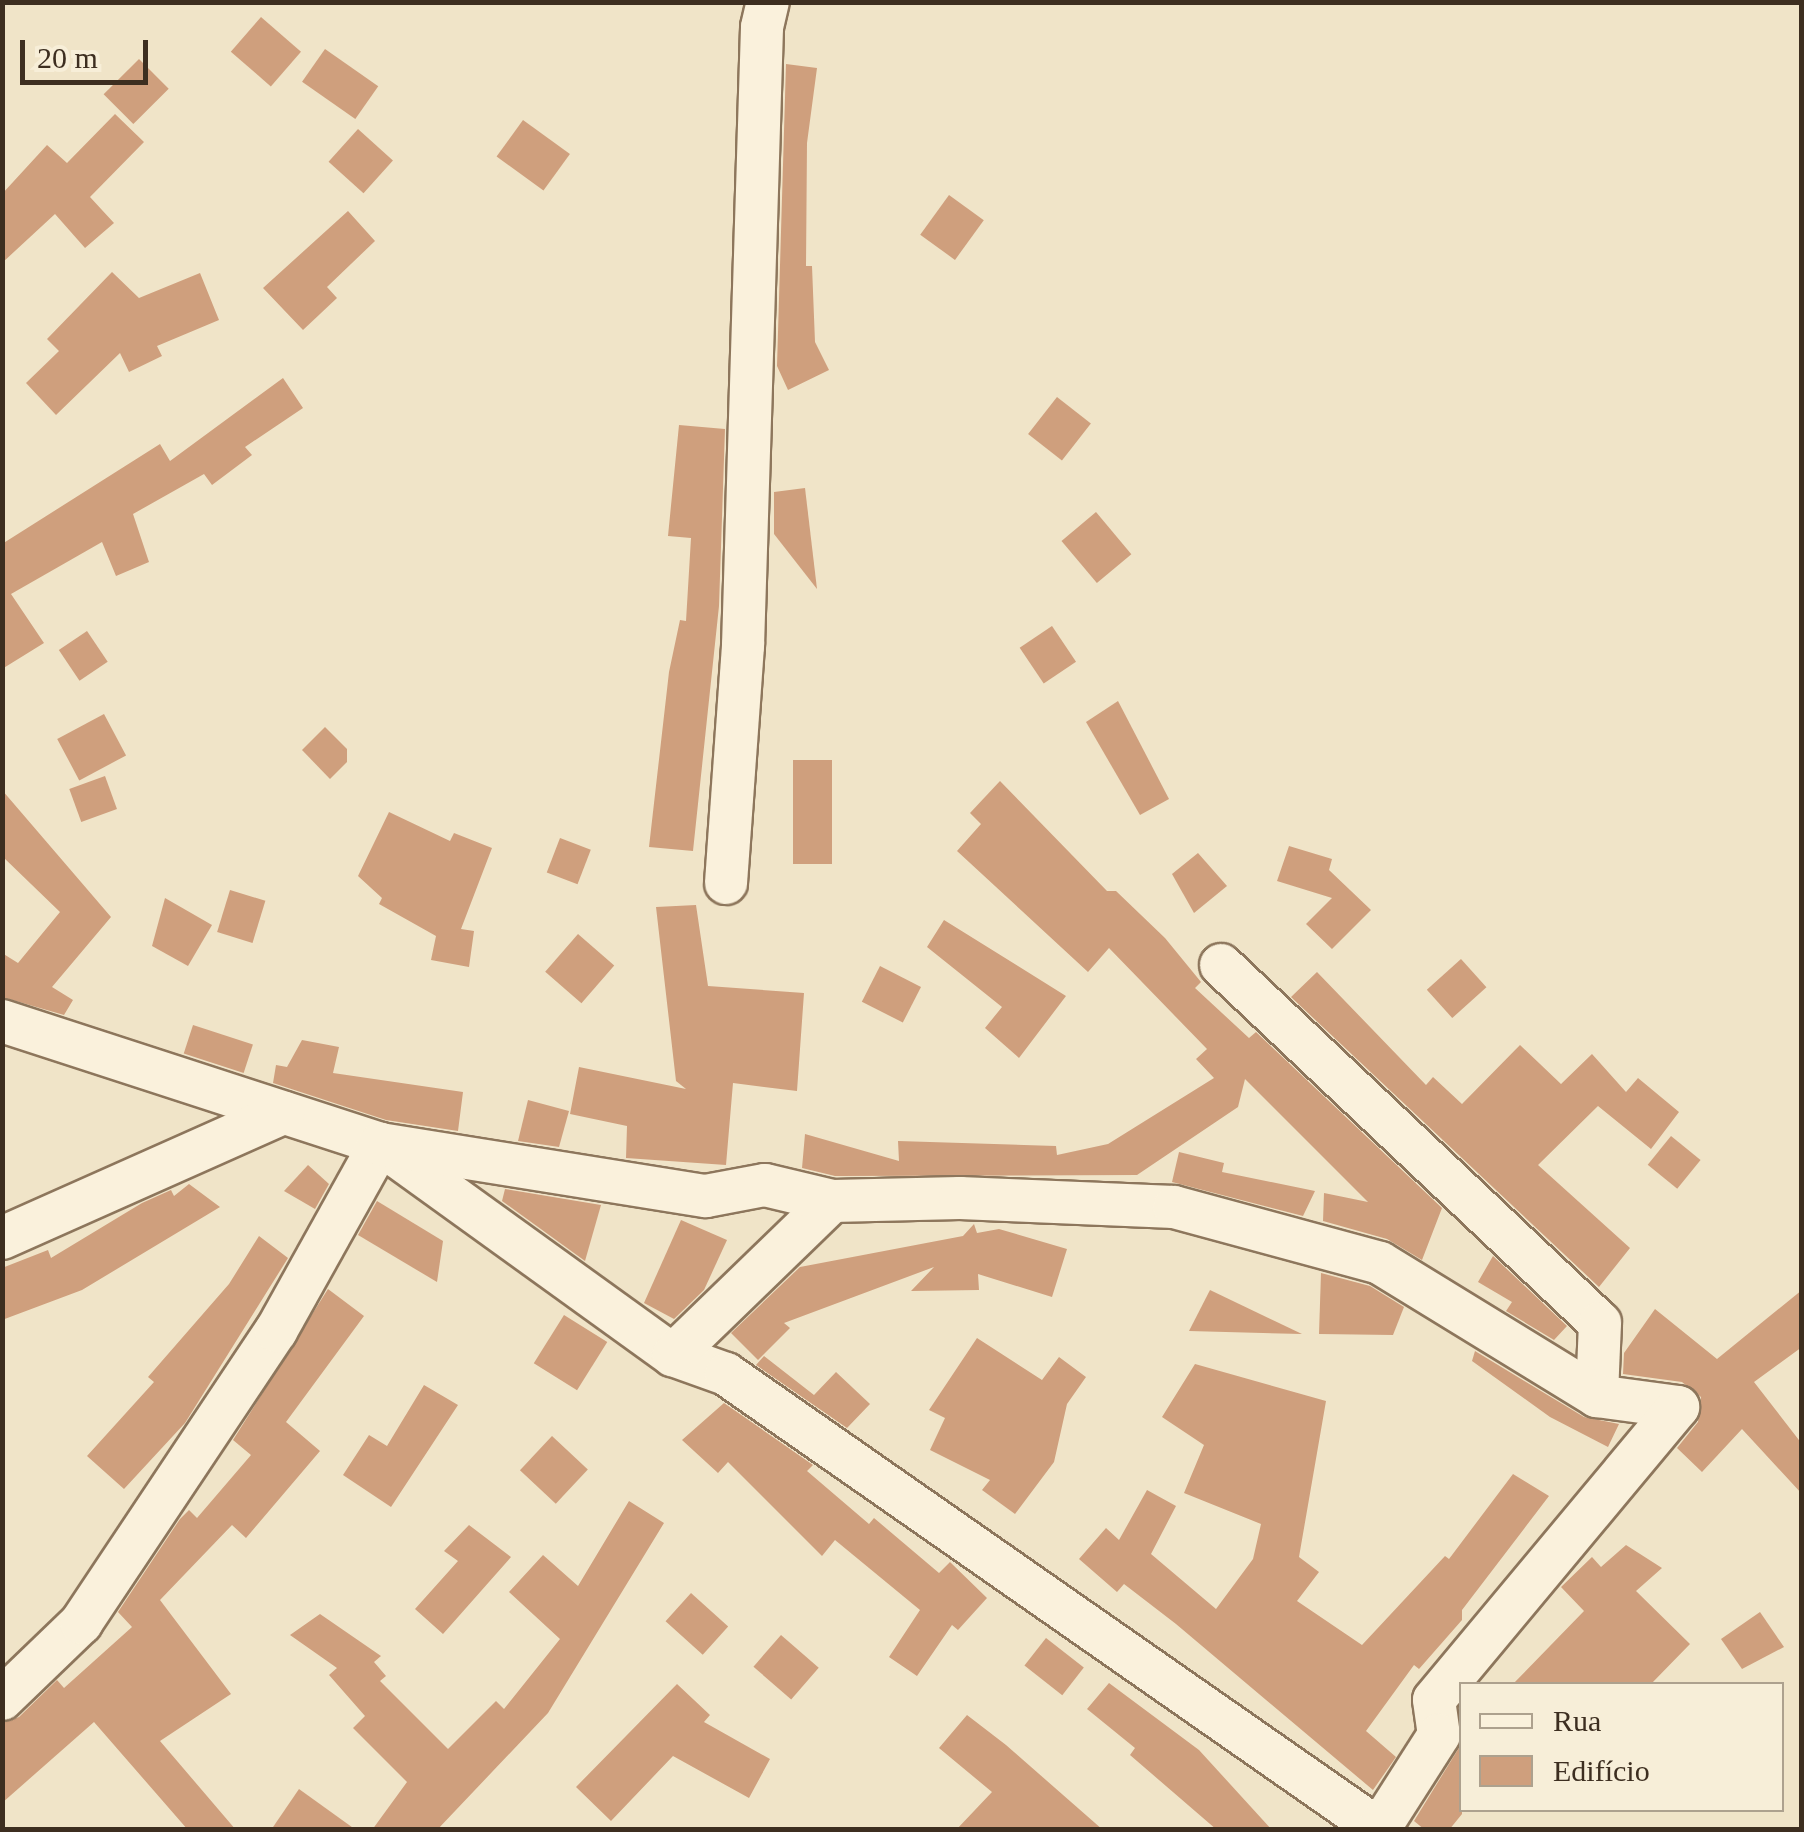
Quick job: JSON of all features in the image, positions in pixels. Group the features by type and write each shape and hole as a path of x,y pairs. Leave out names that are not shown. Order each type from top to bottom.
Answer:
{"street":[{"path":"726,883 743,646 762,27 768,2"},
{"path":"1221,966 1600,1323 1597,1396"},
{"path":"2,1021 380,1144 706,1196 765,1185 832,1201 960,1198 1174,1207 1380,1262 1597,1396 1678,1407 1434,1700 1439,1736 1380,1829 726,1374 674,1354 380,1144"},
{"path":"2,1238 283,1113"},
{"path":"2,1699 81,1623 276,1331 380,1144"},
{"path":"674,1354 832,1201"}],"building":[{"path":"261,17 301,52 271,86 231,52"},
{"path":"325,49 378,86 355,119 302,82"},
{"path":"139,59 169,89 133,124 104,94"},
{"path":"786,64 817,68 807,143 806,266 812,266 815,342 829,370 788,390 777,366"},
{"path":"115,114 144,142 90,197 114,223 85,248 55,214 2,263 2,194 47,145 67,163"},
{"path":"523,120 570,154 543,190 497,156"},
{"path":"358,129 393,160 363,193 329,162"},
{"path":"949,195 984,220 955,260 920,235"},
{"path":"348,211 375,241 327,287 337,298 303,330 263,288"},
{"path":"112,272 139,298 200,273 219,320 157,346 162,356 129,372 120,353 56,415 26,383 59,351 47,339"},
{"path":"283,378 303,408 245,447 252,455 212,485 204,474 133,514 149,562 116,576 102,542 11,594 44,643 2,669 2,544 160,444 170,461"},
{"path":"1057,397 1091,423 1062,461 1028,434"},
{"path":"679,425 725,429 719,606 693,851 649,847 669,672 680,620 686,621 691,538 668,536"},
{"path":"805,488 817,589 774,534 774,492"},
{"path":"1096,512 1131,554 1097,583 1062,541"},
{"path":"1052,626 1076,662 1044,683 1020,648"},
{"path":"87,631 108,662 80,681 59,650"},
{"path":"1118,701 1169,799 1140,815 1086,722"},
{"path":"104,714 126,755 79,780 57,739"},
{"path":"325,727 347,749 347,762 330,779 302,750"},
{"path":"793,760 832,760 832,864 793,864"},
{"path":"105,776 117,809 81,822 69,789"},
{"path":"1000,781 1107,891 1116,891 1165,938 1201,982 1195,988 1249,1038 1256,1032 1442,1208 1422,1260 1387,1239 1323,1221 1324,1193 1368,1202 1245,1079 1238,1107 1137,1175 835,1176 802,1168 805,1134 899,1161 898,1141 1056,1146 1057,1155 1108,1144 1214,1078 1196,1059 1207,1049 1109,948 1088,972 957,851 981,824 970,813"},
{"path":"2,790 111,917 52,987 73,1000 64,1015 2,997 2,953 18,963 60,912 2,856"},
{"path":"389,812 450,841 454,833 492,848 461,929 474,931 469,967 431,960 436,936 379,904 382,898 358,876"},
{"path":"560,838 591,850 578,884 547,873"},
{"path":"1289,846 1332,859 1329,870 1371,910 1332,949 1306,924 1332,898 1277,881"},
{"path":"1198,853 1227,886 1194,913 1172,874"},
{"path":"230,890 265,901 253,943 217,932"},
{"path":"165,898 212,925 188,966 152,946"},
{"path":"696,905 708,986 804,993 797,1091 733,1083 726,1165 626,1158 627,1126 570,1114 579,1067 686,1089 676,1081 656,907"},
{"path":"944,920 1066,996 1019,1058 985,1028 1002,1007 927,947"},
{"path":"578,934 614,965 581,1003 545,972"},
{"path":"1461,959 1486,987 1452,1018 1427,990"},
{"path":"880,966 921,987 903,1023 862,1002"},
{"path":"1317,972 1426,1085 1433,1077 1462,1104 1520,1045 1561,1084 1592,1054 1626,1092 1638,1078 1679,1112 1651,1149 1598,1106 1538,1165 1630,1248 1599,1287 1291,997"},
{"path":"193,1025 253,1044 244,1073 184,1054"},
{"path":"302,1040 339,1047 333,1073 463,1092 458,1131 386,1120 273,1083 276,1065 287,1067"},
{"path":"528,1100 569,1111 559,1147 518,1141"},
{"path":"1671,1136 1701,1160 1677,1189 1648,1165"},
{"path":"1179,1152 1224,1163 1222,1172 1315,1191 1303,1216 1172,1182"},
{"path":"308,1165 329,1184 315,1209 284,1191"},
{"path":"189,1184 220,1207 82,1290 2,1320 2,1268 48,1250 51,1258 142,1203 171,1190 174,1196"},
{"path":"505,1189 601,1205 585,1261 502,1201"},
{"path":"377,1201 443,1241 437,1282 358,1235"},
{"path":"681,1220 727,1240 704,1290 674,1319 644,1303"},
{"path":"974,1224 977,1233 999,1229 1067,1249 1052,1297 978,1274 979,1290 911,1291 934,1267 784,1323 790,1328 758,1360 731,1333 800,1267 963,1236"},
{"path":"259,1236 288,1258 185,1423 124,1489 87,1456 154,1382 148,1377 229,1284"},
{"path":"1493,1256 1567,1326 1554,1340 1506,1311 1512,1302 1478,1282"},
{"path":"1321,1273 1370,1286 1404,1307 1393,1335 1319,1334"},
{"path":"328,1289 364,1316 286,1422 320,1451 246,1538 232,1525 160,1600 231,1694 160,1741 236,1830 188,1830 94,1722 2,1803 2,1723 19,1717 57,1680 64,1688 132,1627 118,1612 180,1519 189,1510 197,1518 251,1455 233,1440"},
{"path":"1210,1290 1302,1334 1189,1331"},
{"path":"1802,1290 1802,1347 1754,1382 1802,1444 1802,1494 1742,1429 1702,1472 1677,1448 1698,1422 1701,1397 1682,1382 1623,1374 1624,1353 1655,1309 1717,1359"},
{"path":"564,1315 607,1342 577,1390 534,1363"},
{"path":"977,1338 1042,1380 1059,1357 1086,1377 1067,1404 1054,1462 1015,1514 982,1490 990,1480 930,1450 945,1418 929,1410"},
{"path":"1475,1351 1584,1417 1619,1424 1608,1447 1550,1417 1472,1361"},
{"path":"764,1356 814,1395 836,1372 870,1404 847,1428 756,1365"},
{"path":"1195,1364 1326,1401 1299,1557 1319,1572 1297,1601 1362,1645 1445,1556 1449,1559 1513,1474 1549,1496 1462,1610 1462,1620 1419,1669 1414,1665 1366,1731 1396,1757 1373,1790 1176,1624 1124,1584 1117,1592 1079,1559 1106,1528 1119,1540 1147,1490 1176,1506 1151,1554 1216,1609 1253,1559 1261,1524 1184,1493 1204,1445 1162,1417"},
{"path":"424,1385 458,1405 391,1507 343,1475 369,1435 387,1446"},
{"path":"724,1403 813,1465 807,1471 869,1524 874,1518 939,1573 950,1562 987,1598 958,1630 952,1625 917,1676 889,1657 920,1610 835,1540 822,1556 728,1462 718,1473 682,1440"},
{"path":"552,1436 588,1469 556,1504 520,1470"},
{"path":"629,1501 664,1523 548,1713 437,1830 372,1830 407,1782 353,1728 365,1716 329,1675 337,1668 290,1635 320,1614 381,1656 374,1662 386,1676 380,1681 448,1749 496,1701 504,1709 560,1639 509,1592 543,1555 578,1586"},
{"path":"469,1525 511,1557 443,1634 415,1609 458,1561 444,1551"},
{"path":"1626,1545 1662,1568 1636,1591 1690,1644 1653,1682 1515,1682 1584,1611 1561,1587 1592,1557 1601,1567"},
{"path":"691,1593 728,1626 703,1655 666,1621"},
{"path":"1760,1612 1784,1647 1742,1669 1721,1639"},
{"path":"781,1635 819,1668 791,1700 753,1667"},
{"path":"1046,1638 1084,1668 1062,1695 1024,1666"},
{"path":"1109,1683 1199,1750 1272,1830 1217,1830 1130,1755 1135,1748 1087,1709"},
{"path":"677,1684 710,1715 704,1722 770,1759 749,1798 673,1756 611,1821 576,1787"},
{"path":"967,1715 1103,1830 956,1830 992,1792 939,1748"},
{"path":"1459,1748 1462,1814 1449,1830 1425,1830 1414,1821"},
{"path":"299,1789 356,1830 271,1830"}]}
